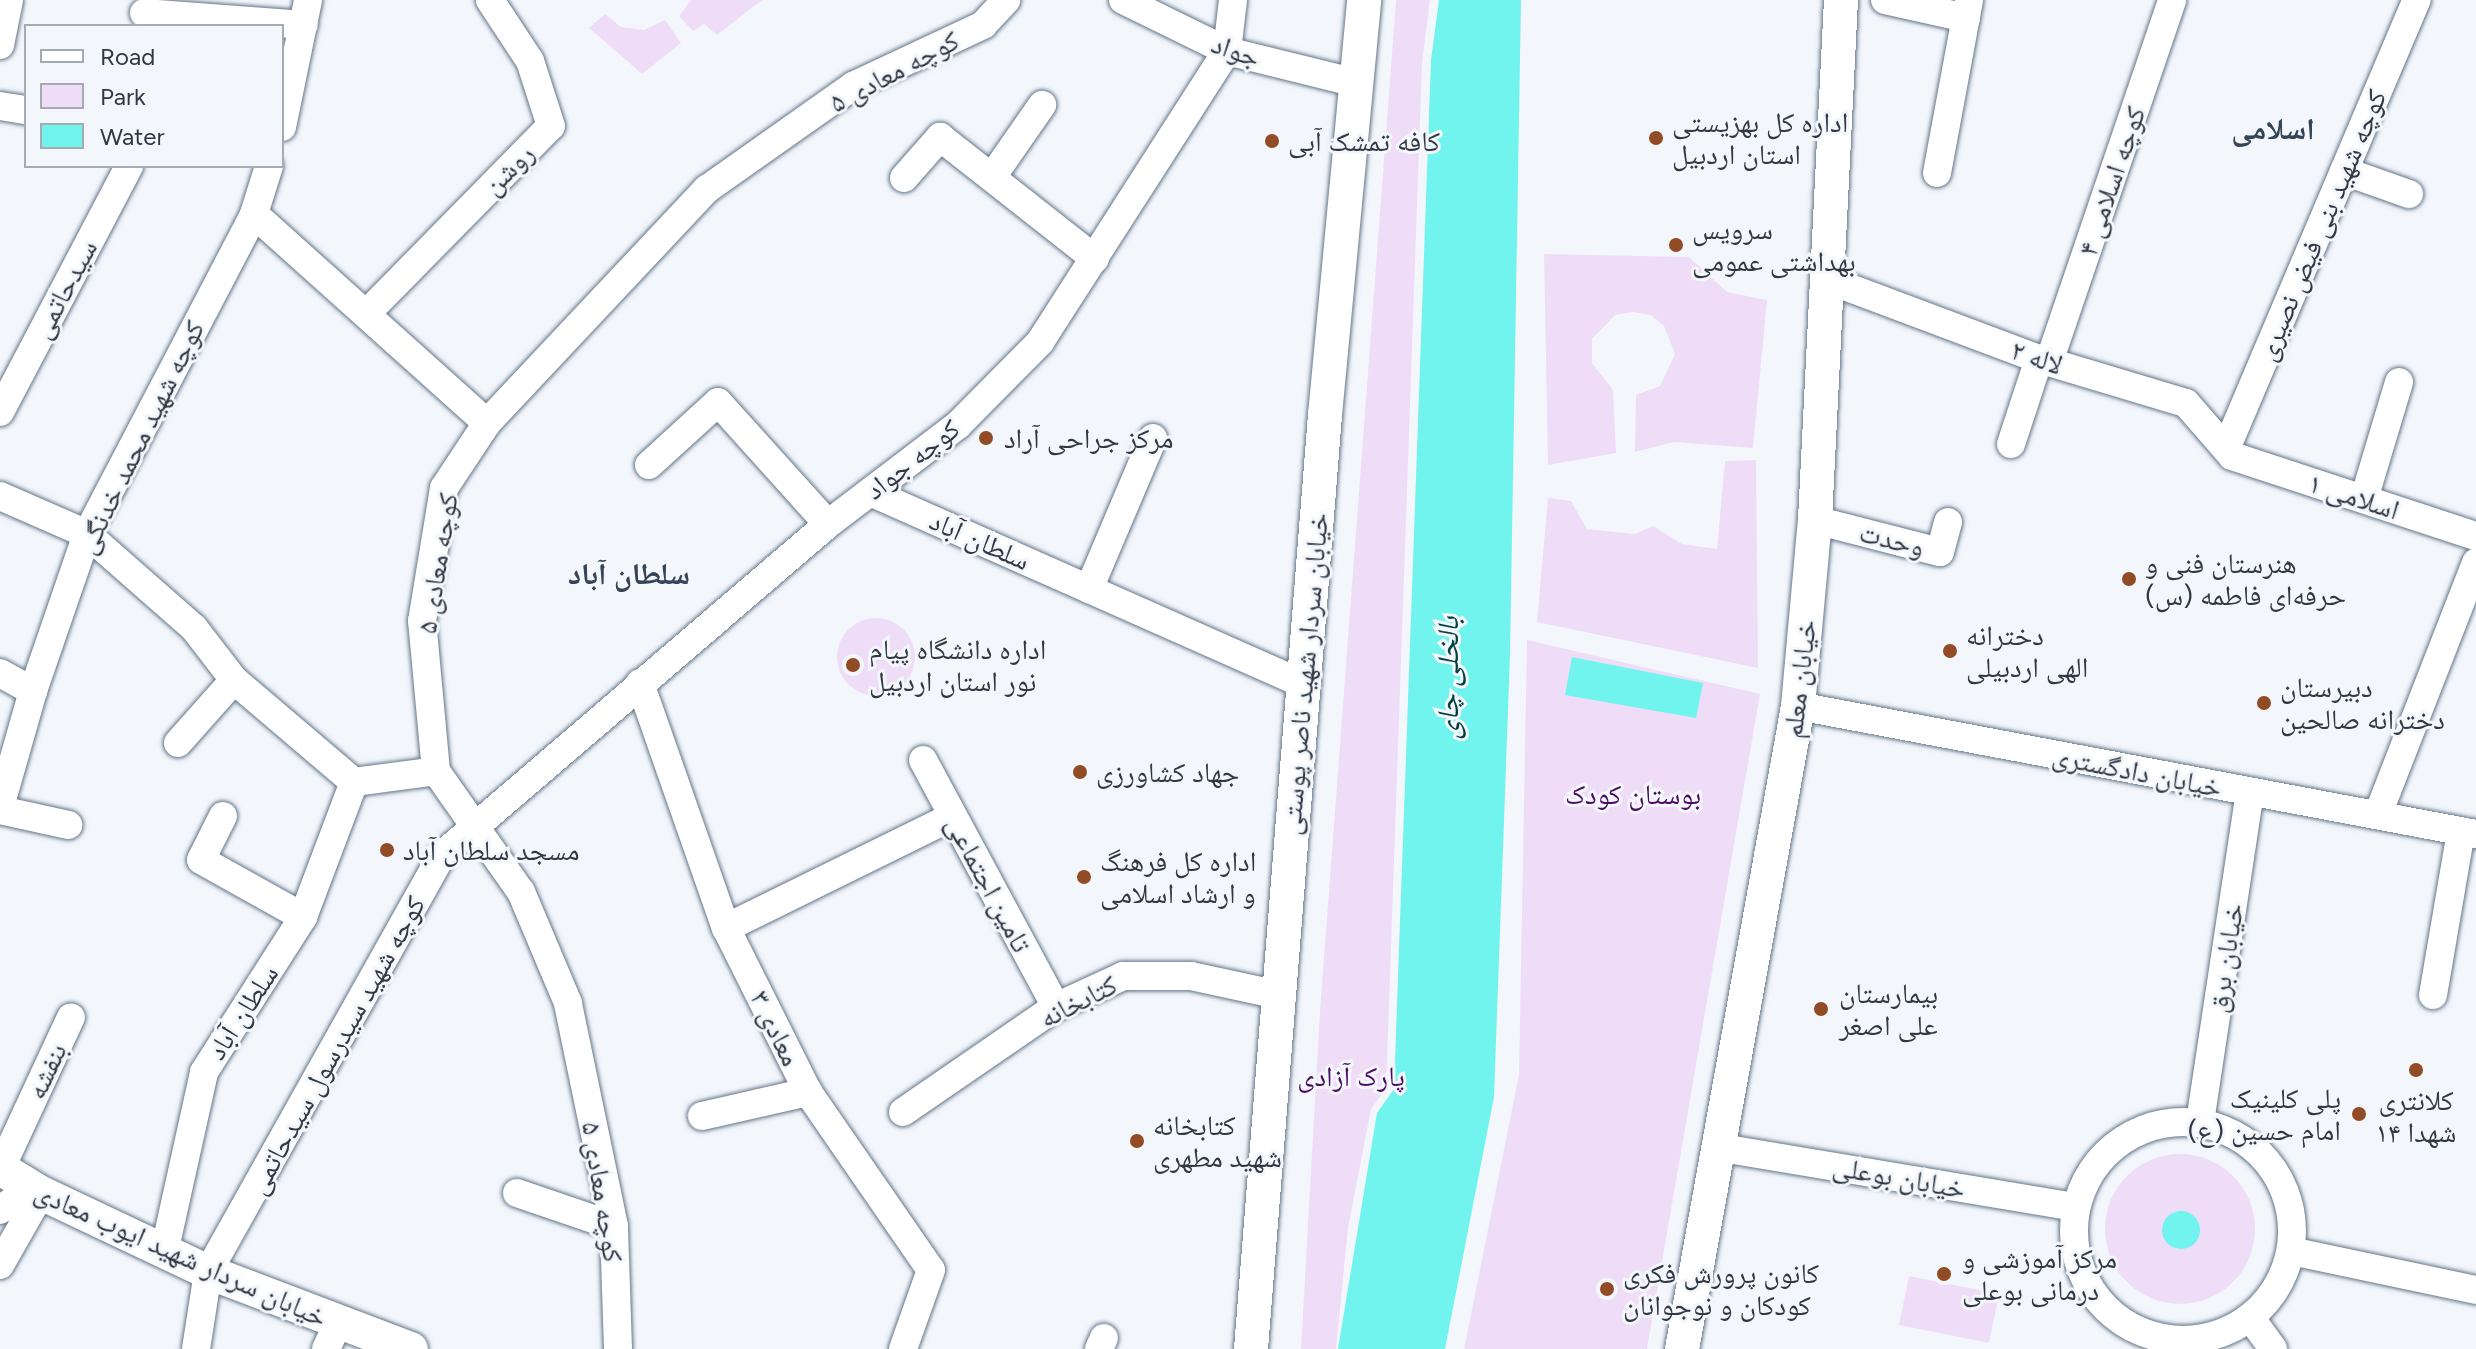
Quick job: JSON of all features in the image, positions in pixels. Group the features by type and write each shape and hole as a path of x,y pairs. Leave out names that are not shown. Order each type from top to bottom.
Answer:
{"main road":[{"name":"خیابان سردار شهید ناصر پوستی","path":"1251,1349 1303,684 1364,0"},
{"name":"خیابان معلم","path":"1682,1349 1722,1148 1798,706 1815,520 1841,0"},
{"name":"خیابان سردار شهید ایوب معادی","path":"0,1168 36,1190 208,1272 332,1337 411,1349"}],"street":[{"path":"0,45 9,0"},
{"name":"روشن","path":"367,313 551,126 530,61 490,0"},
{"name":"کوچه معادی ۵","path":"618,1349 614,1226 568,1003 521,892 436,771 422,621 444,488 487,423 707,189 853,86 983,25 1006,0"},
{"name":"جواد","path":"1123,0 1227,51 1356,83"},
{"name":"کوچه جواد","path":"476,829 640,683 828,524 958,425 1040,342 1227,51 1233,0"},
{"path":"1885,0 1967,9 1937,173"},
{"name":"کوچه اسلامی ۴","path":"2011,444 2044,361 2172,0"},
{"name":"کوچه شهید بنی فیض نصیری","path":"2229,452 2417,0"},
{"path":"144,13 306,12 284,117"},
{"path":"992,177 1042,105"},
{"path":"0,106 24,110"},
{"path":"904,178 940,137 1095,259"},
{"name":"سیدحاتمی","path":"0,412 128,168"},
{"name":"کوچه شهید محمد خدنگی","path":"0,808 33,691 87,534 254,214 261,170"},
{"path":"2344,171 2409,194"},
{"path":"254,214 487,423"},
{"name":"لاله ۲","path":"1826,279 2044,361 2186,403 2229,452"},
{"path":"2364,499 2399,382"},
{"path":"649,465 718,402 828,524"},
{"path":"1089,589 1153,438"},
{"name":"اسلامی ۱","path":"2229,452 2476,536"},
{"name":"سلطان آباد","path":"870,492 1303,684"},
{"path":"0,496 87,534 194,628 234,680 354,782 436,771"},
{"name":"وحدت","path":"1815,520 1940,552 1948,522"},
{"path":"2378,814 2476,562"},
{"path":"0,673 33,691"},
{"path":"178,743 234,680"},
{"name":"معادی ۳","path":"640,683 726,928 808,1092 931,1270 903,1349"},
{"name":"خیابان دادگستری","path":"1798,706 2469,832"},
{"name":"تامین اجتماعی","path":"923,760 1056,1007"},
{"name":"سلطان آباد","path":"164,1253 204,1072 303,917 354,782"},
{"name":"خیابان برق","path":"2200,1122 2250,793"},
{"path":"0,808 68,825"},
{"path":"223,816 201,860 303,917"},
{"path":"726,928 952,817"},
{"name":"کوچه شهید سیدرسول سیدحاتمی","path":"208,1272 442,855 476,829"},
{"path":"2433,995 2469,832"},
{"name":"کتابخانه","path":"903,1112 1056,1007 1123,976 1191,976 1279,995"},
{"name":"بنفشه","path":"0,1168 71,1017"},
{"path":"702,1116 808,1092"},
{"path":"2167,1122 2200,1122 2243,1140 2261,1154 2282,1182 2292,1216 2291,1251 2277,1288 2250,1317 2216,1335 2176,1345 2140,1332 2119,1318 2085,1281 2074,1245 2076,1207 2101,1160 2135,1132 2167,1122"},
{"name":"خیابان بوعلی","path":"1722,1148 2076,1207"},
{"path":"0,1210 36,1190"},
{"path":"0,1265 36,1190"},
{"path":"517,1193 614,1226"},
{"path":"2291,1251 2476,1290"},
{"path":"196,1349 208,1272"},
{"path":"2250,1317 2273,1349"}],"green space":[{"path":"691,0 762,0 717,35 704,24 693,31 679,16"},
{"name":"پارک آزادی","path":"1396,0 1430,0 1422,63 1386,1089 1371,1109 1348,1228 1336,1349 1301,1349 1320,1011"},
{"path":"605,14 621,27 644,30 665,20 681,43 642,74 589,28"},
{"path":"1544,254 1689,257 1727,292 1767,300 1753,448 1674,442 1635,452 1636,395 1660,386 1675,354 1664,326 1651,315 1633,312 1615,315 1592,339 1592,363 1613,390 1616,453 1548,465"},
{"path":"1756,460 1758,668 1537,622 1548,498 1571,501 1587,529 1635,534 1653,526 1682,544 1717,549 1725,461"},
{"path":"876,618 891,621 908,635 915,657 912,672 898,689 876,696 861,693 844,679 837,657 840,642 854,625"},
{"name":"بوستان کودک","path":"1527,640 1760,694 1647,1349 1464,1349 1519,1074"},
{"path":"2180,1154 2209,1160 2233,1176 2249,1200 2255,1229 2249,1258 2233,1282 2209,1298 2180,1304 2151,1298 2127,1282 2111,1258 2105,1229 2111,1200 2127,1176 2151,1160"},
{"path":"1909,1276 1999,1294 1989,1343 1899,1325"}],"water":[{"name":"بالخلی چای","path":"1439,0 1521,0 1510,655 1494,1097 1445,1349 1338,1349 1377,1113 1394,1089 1431,60"},
{"path":"1572,657 1703,683 1696,718 1565,695"},
{"path":"2181,1211 2195,1216 2200,1230 2195,1244 2181,1249 2167,1244 2162,1230 2167,1216"}],"place":[{"name":"اداره کل بهزیستی استان اردبیل","path":"1656,138"},
{"name":"کافه تمشک آبی","path":"1272,141"},
{"name":"سرویس بهداشتی عمومی","path":"1676,245"},
{"name":"مرکز جراحی آراد","path":"986,438"},
{"name":"هنرستان فنی و حرفه‌ای فاطمه (س)","path":"2129,579"},
{"name":"دخترانه الهی اردبیلی","path":"1950,651"},
{"name":"اداره دانشگاه پیام نور استان اردبیل","path":"853,665"},
{"name":"دبیرستان دخترانه صالحین","path":"2264,703"},
{"name":"جهاد کشاورزی","path":"1080,772"},
{"name":"مسجد سلطان آباد","path":"387,850"},
{"name":"اداره کل فرهنگ و ارشاد اسلامی","path":"1084,877"},
{"name":"بیمارستان علی اصغر","path":"1821,1009"},
{"name":"کلانتری ۱۴ شهدا","path":"2416,1070"},
{"name":"پلی کلینیک امام حسین (ع)","path":"2359,1114"},
{"name":"کتابخانه شهید مطهری","path":"1137,1141"},
{"name":"مرکز آموزشی و درمانی بوعلی","path":"1944,1274"},
{"name":"کانون پرورش فکری کودکان و نوجوانان","path":"1607,1289"}],"district":[{"name":"اسلامی","path":"2273,129"},
{"name":"سلطان آباد","path":"629,574"}]}
